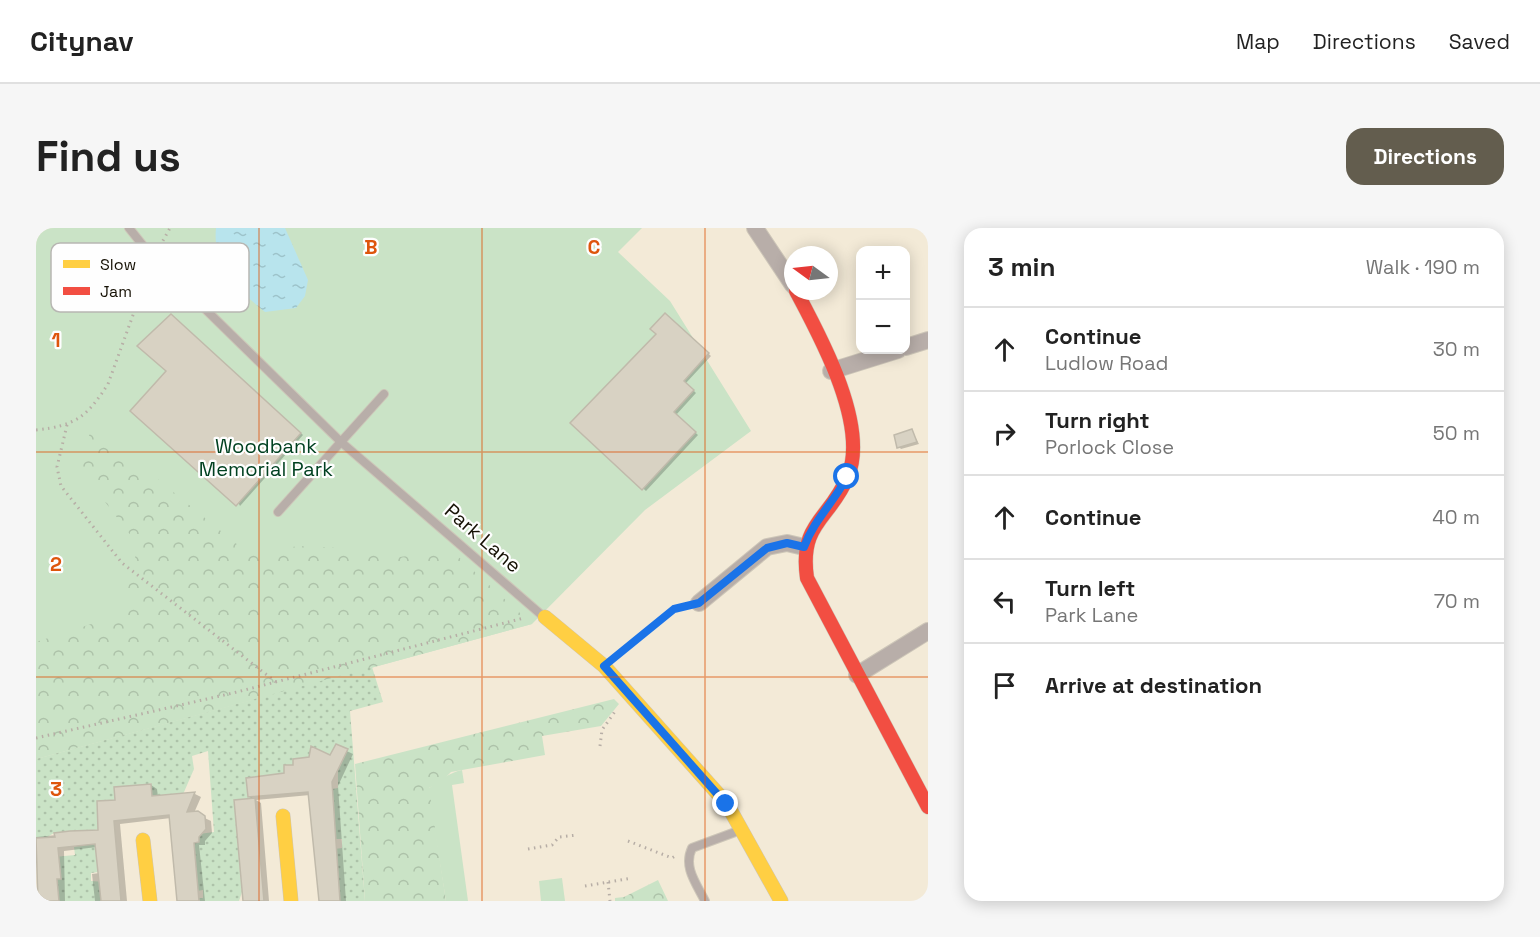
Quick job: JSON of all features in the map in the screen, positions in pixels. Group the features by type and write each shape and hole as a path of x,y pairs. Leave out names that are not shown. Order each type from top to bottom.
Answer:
{"street":[{"path":"754,228 784,272"},
{"path":"801,300 814,325 847,408 853,446 852,461 837,497 811,528 804,547 803,565 807,578 857,675 928,807"},
{"path":"910,346 928,340"},
{"path":"831,370 885,354"},
{"path":"699,603 767,548 787,543 804,547"},
{"name":"Park Lane","path":"542,615 604,666 726,804 781,901"},
{"path":"857,675 928,630"},
{"path":"283,816 291,901"},
{"path":"143,840 150,901"}],"lane":[{"name":"Park Lane","path":"129,228 141,243"},
{"name":"Park Lane","path":"208,312 341,442 542,615"},
{"path":"278,512 384,394"},
{"path":"705,901 689,872 687,859 692,848 741,830"}],"path":[{"path":"162,243 170,228"},
{"path":"36,430 67,425 84,416 108,384 134,312"},
{"path":"67,425 57,467 61,486 122,563 276,682"},
{"path":"604,666 674,609 699,603"},
{"path":"36,738 276,682 542,615"},
{"path":"600,746 602,730 628,692"},
{"path":"528,849 552,845 559,837 577,836"},
{"path":"628,841 672,858 692,848"},
{"path":"585,886 632,878"},
{"path":"608,882 610,901"}],"green space":[{"name":"Woodbank Memorial Park","path":"36,228 642,228 618,252 670,301 751,431 645,510 532,624 36,759"},
{"path":"93,426 244,550 306,546 375,550 390,558 452,551 532,624 36,759 36,642 122,614 138,545 77,465"},
{"path":"372,667 383,702 350,711 365,901 340,901 334,849 342,848 342,839 334,839 332,789 338,788 338,770 348,750 336,744 330,755 308,763 305,758 293,759 293,765 284,766 284,774 246,778 247,786 253,785 252,799 256,803 255,805 244,799 234,800 242,892 239,901 200,901 199,898 203,898 203,890 197,891 195,850 192,843 199,842 199,834 214,832 208,751 192,756 194,769 181,799 175,794 152,796 151,783 142,787 114,787 115,800 97,802 115,828 94,830 98,872 91,873 91,881 119,883 120,889 100,891 101,901 59,901 56,879 61,878 60,867 54,857 75,855 72,831 54,833 42,840 36,838 36,759"},
{"path":"614,699 619,704 601,726 542,736 545,755 451,772 442,781 429,788 446,901 365,901 355,764"},
{"path":"462,770 464,783 452,785 468,901 446,901 428,789 445,777"},
{"path":"562,878 565,901 541,901 539,881"},
{"path":"658,880 668,901 615,901 615,898 624,897"}],"water":[{"path":"216,228 285,228 308,280 305,296 296,308 265,312 249,298 249,243 216,242"}],"building":[{"path":"665,313 709,353 684,381 694,390 674,412 696,432 642,490 570,423 656,334 650,329"},
{"path":"171,314 301,433 236,506 130,411 166,371 137,346"},
{"path":"912,429 917,442 897,448 894,435"},
{"path":"336,744 348,749 332,782 340,901 319,901 308,792 248,797 246,778 284,773 284,765 293,765 293,759 309,757 311,746 330,755"},
{"path":"151,784 152,796 195,792 187,812 198,811 205,816 206,829 199,837 199,842 194,843 199,901 177,901 169,815 114,821 121,901 101,901 95,844 58,848 61,879 57,879 59,901 38,901 36,838 55,837 54,833 98,830 97,801 115,800 114,787"},
{"path":"255,798 264,901 243,901 234,800"}],"traffic: slow":[{"path":"545,617 604,666 727,804 781,901"},
{"path":"283,816 291,901"},
{"path":"143,840 150,901"}],"traffic: jam":[{"path":"801,300 839,381 852,432 853,455 848,476 841,491 818,522 807,545 807,578 928,807"}],"route":[{"path":"726,804 604,666 674,609 699,603 767,548 787,543 804,547 811,528 837,497 847,477"}]}
